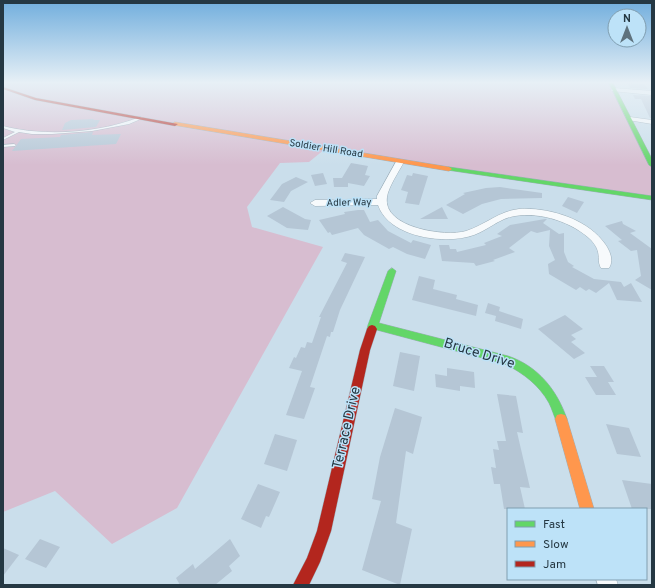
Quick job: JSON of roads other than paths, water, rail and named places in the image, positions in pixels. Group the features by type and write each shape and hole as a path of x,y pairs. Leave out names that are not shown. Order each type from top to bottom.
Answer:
{"street":[{"name":"Soldier Hill Road","path":"96,110 400,162 652,198"},
{"path":"625,110 652,165"},
{"path":"630,119 652,122"},
{"path":"400,162 382,196 382,202 388,215 404,226 425,234 438,236 458,235 475,232 496,218 513,213 532,212 555,217 576,226 595,239 605,254 605,265"},
{"name":"Adler Way","path":"315,203 382,202"},
{"name":"Terrace Drive","path":"302,585 313,562 324,531 365,350 373,325 381,307 392,271"},
{"name":"Bruce Drive","path":"373,325 501,357 524,368 539,379 550,392 558,407 587,508"}],"lane":[{"path":"3,127 17,132 42,133 106,129 123,126 141,118"},
{"path":"3,139 17,132"},
{"path":"3,146 14,146"}]}
